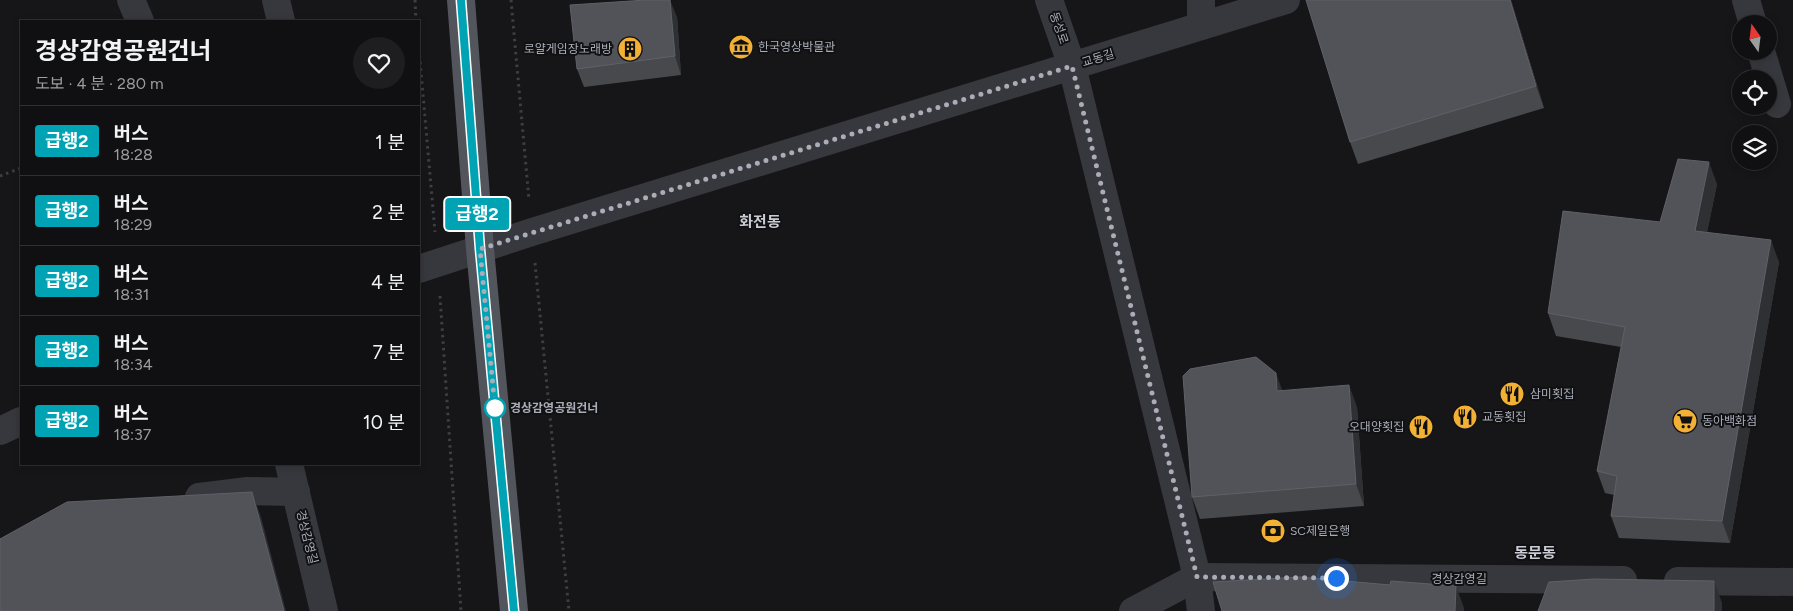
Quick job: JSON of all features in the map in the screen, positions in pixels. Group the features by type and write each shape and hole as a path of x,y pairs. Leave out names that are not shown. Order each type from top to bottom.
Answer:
{"main road":[{"path":"461,0 480,249 514,611"}],"street":[{"path":"131,0 140,20"},
{"path":"276,0 281,20"},
{"name":"동성로","path":"1049,0 1072,66 1197,577 1201,611"},
{"name":"교동길","path":"428,267 532,232 1072,66 1201,13 1286,0"},
{"path":"1746,0 1750,15"},
{"path":"0,431 20,421"},
{"name":"경상감영길","path":"289,465 324,611"},
{"path":"171,500 248,491 296,492"},
{"name":"경상감영길","path":"1133,611 1197,577 1793,582"}],"path":[{"path":"414,0 416,20"},
{"path":"511,0 569,611"},
{"path":"420,72 428,267 462,611"},
{"path":"0,176 20,168"}],"building":[{"name":"로얄게임장노래방","path":"670,0 675,56 577,69 570,5"},
{"path":"1306,0 1510,0 1536,86 1350,142"},
{"name":"동아백화점","path":"1678,159 1709,162 1695,231 1771,240 1722,521 1611,516 1617,476 1597,471 1625,327 1548,313 1563,211 1660,222"},
{"path":"1256,357 1276,373 1277,391 1349,385 1356,484 1192,497 1183,376 1190,369"},
{"path":"252,492 284,611 0,611 0,539 67,502"},
{"path":"1300,577 1390,585 1391,581 1456,586 1455,611 1222,611 1213,582"},
{"path":"1594,579 1714,581 1714,611 1538,611 1549,582"}],"bus line":[{"name":"급행2","path":"461,0 480,249 514,611"}],"place":[{"name":"한국영상박물관","path":"741,47"},
{"name":"로얄게임장노래방","path":"630,49"},
{"name":"삼미횟집","path":"1512,394"},
{"name":"경상감영공원건너","path":"495,408"},
{"name":"교동횟집","path":"1465,417"},
{"name":"동아백화점","path":"1685,421"},
{"name":"오대양횟집","path":"1421,427"},
{"name":"SC제일은행","path":"1273,531"}],"district":[{"name":"화전동","path":"760,222"},
{"name":"동문동","path":"1535,553"}],"route":[{"path":"495,408 480,249 1072,66 1197,577 1336,578"}]}
